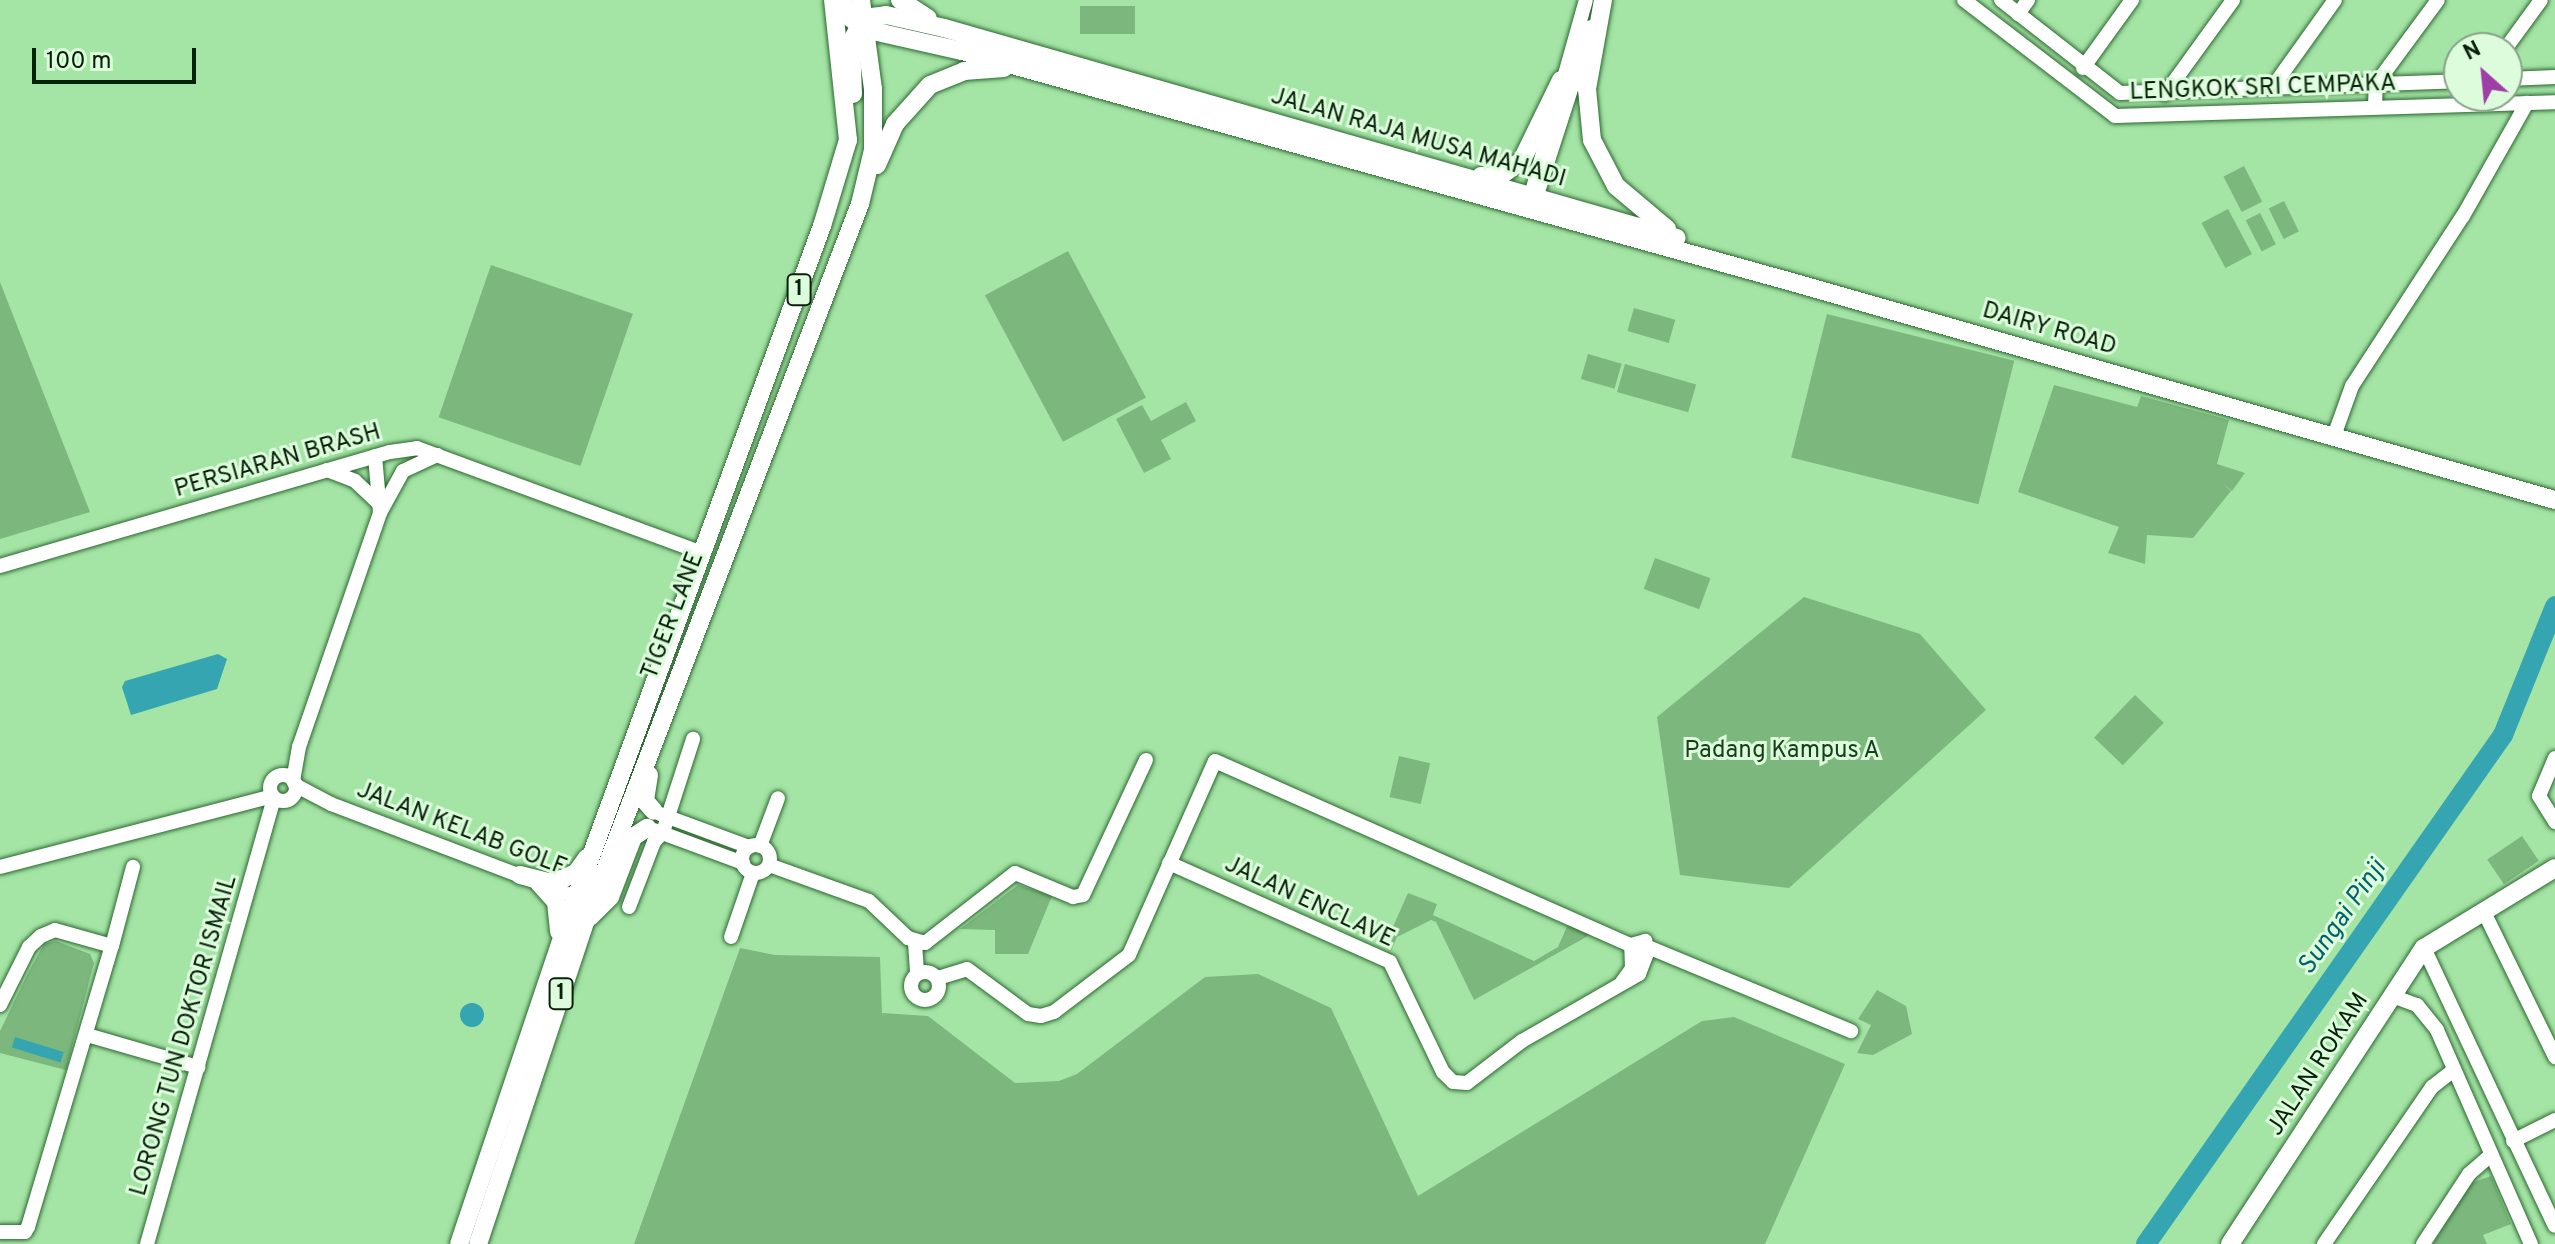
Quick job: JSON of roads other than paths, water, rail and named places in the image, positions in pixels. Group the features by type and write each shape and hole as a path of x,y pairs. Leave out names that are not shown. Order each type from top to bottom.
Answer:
{"main road":[{"name":"TIGER LANE","path":"459,1244 576,897 822,226 848,140 833,0"},
{"path":"843,0 846,14 1019,67"},
{"path":"900,0 944,28"},
{"path":"1602,0 1587,89 1592,140 1616,186 1658,224 1688,241"},
{"path":"862,18 886,15 944,28"},
{"name":"TIGER LANE","path":"478,1244 586,920 652,740 860,204 873,150 873,89 862,18"},
{"path":"848,140 855,84 851,43 862,18"},
{"name":"JALAN RAJA MUSA MAHADI","path":"944,28 1451,172 1532,202"},
{"path":"860,204 895,124 930,85 964,71 1019,67"},
{"name":"JALAN RAJA MUSA MAHADI","path":"1019,67 1688,241 1782,273"},
{"path":"1451,172 1499,177 1513,170 1530,149 1561,80"},
{"name":"DAIRY ROAD","path":"1532,202 2336,430 2555,487"},
{"name":"DAIRY ROAD","path":"2336,430 2555,500"},
{"path":"586,920 610,897 633,837 658,822 645,793 652,740"},
{"path":"576,897 591,882 640,753 652,740"},
{"path":"520,875 549,882 562,879 576,873 595,844"},
{"path":"2392,996 2424,948 2555,868"},
{"path":"539,883 559,913 556,955"},
{"name":"JALAN ROKAM","path":"2230,1244 2392,996"}],"street":[{"path":"1532,202 1561,80 1586,0"},
{"path":"1532,202 1602,0"},
{"name":"LENGKOK SRI CEMPAKA","path":"1964,0 2115,116 2555,102"},
{"path":"2001,0 2083,68 2120,93 2165,94 2443,82"},
{"path":"2018,14 2028,0"},
{"path":"2083,68 2132,0"},
{"path":"2165,94 2233,0"},
{"path":"2272,88 2335,0"},
{"path":"2375,107 2376,84 2438,0"},
{"path":"2518,32 2541,0"},
{"path":"2523,78 2555,77"},
{"path":"2336,430 2352,386 2469,207 2527,103"},
{"name":"PERSIARAN BRASH","path":"0,566 369,458 417,448 700,552"},
{"path":"327,470 355,481 379,503 403,471 437,455"},
{"name":"LORONG TUN DOKTOR ISMAIL","path":"147,1244 265,840 299,747 379,503 369,458"},
{"path":"629,907 658,822 693,739"},
{"path":"2555,758 2539,796 2555,822"},
{"path":"920,943 1015,873 1073,897 1083,895 1146,760"},
{"path":"658,822 748,868 769,865 869,901 920,943 928,975 967,969 1028,1014 1054,1012 1129,955 1215,761 1640,950 1851,1031"},
{"path":"0,867 282,790"},
{"name":"JALAN KELAB GOLF","path":"282,790 331,804 576,897"},
{"path":"731,937 755,847 778,798"},
{"path":"658,822 768,852 769,865"},
{"name":"JALAN ENCLAVE","path":"1169,863 1390,962 1443,1072 1453,1082 1467,1083 1522,1041 1620,985 1640,950"},
{"path":"0,1232 25,1232 28,1227 87,1035 133,867"},
{"path":"2483,910 2555,1057"},
{"path":"0,1005 29,947 41,936 55,930 112,946"},
{"path":"2424,948 2555,1226"},
{"name":"JALAN ROKAM","path":"2392,996 2417,1005 2437,1030 2531,1244"},
{"path":"87,1035 198,1067"},
{"path":"2324,1244 2432,1087 2454,1070"},
{"path":"2513,1141 2555,1120"},
{"path":"2423,1244 2469,1174 2491,1155"}],"water":[{"path":"218,654 227,659 217,689 131,715 122,687 125,681"},
{"path":"472,1003 483,1010 484,1015 477,1026 472,1027 461,1020 460,1015 467,1004"},
{"path":"15,1037 64,1052 61,1062 12,1048"}],"waterway":[{"name":"Sungai Pinji","path":"2146,1244 2503,735 2555,606"}],"park label":[{"name":"Padang Kampus A","path":"1782,752"}]}
